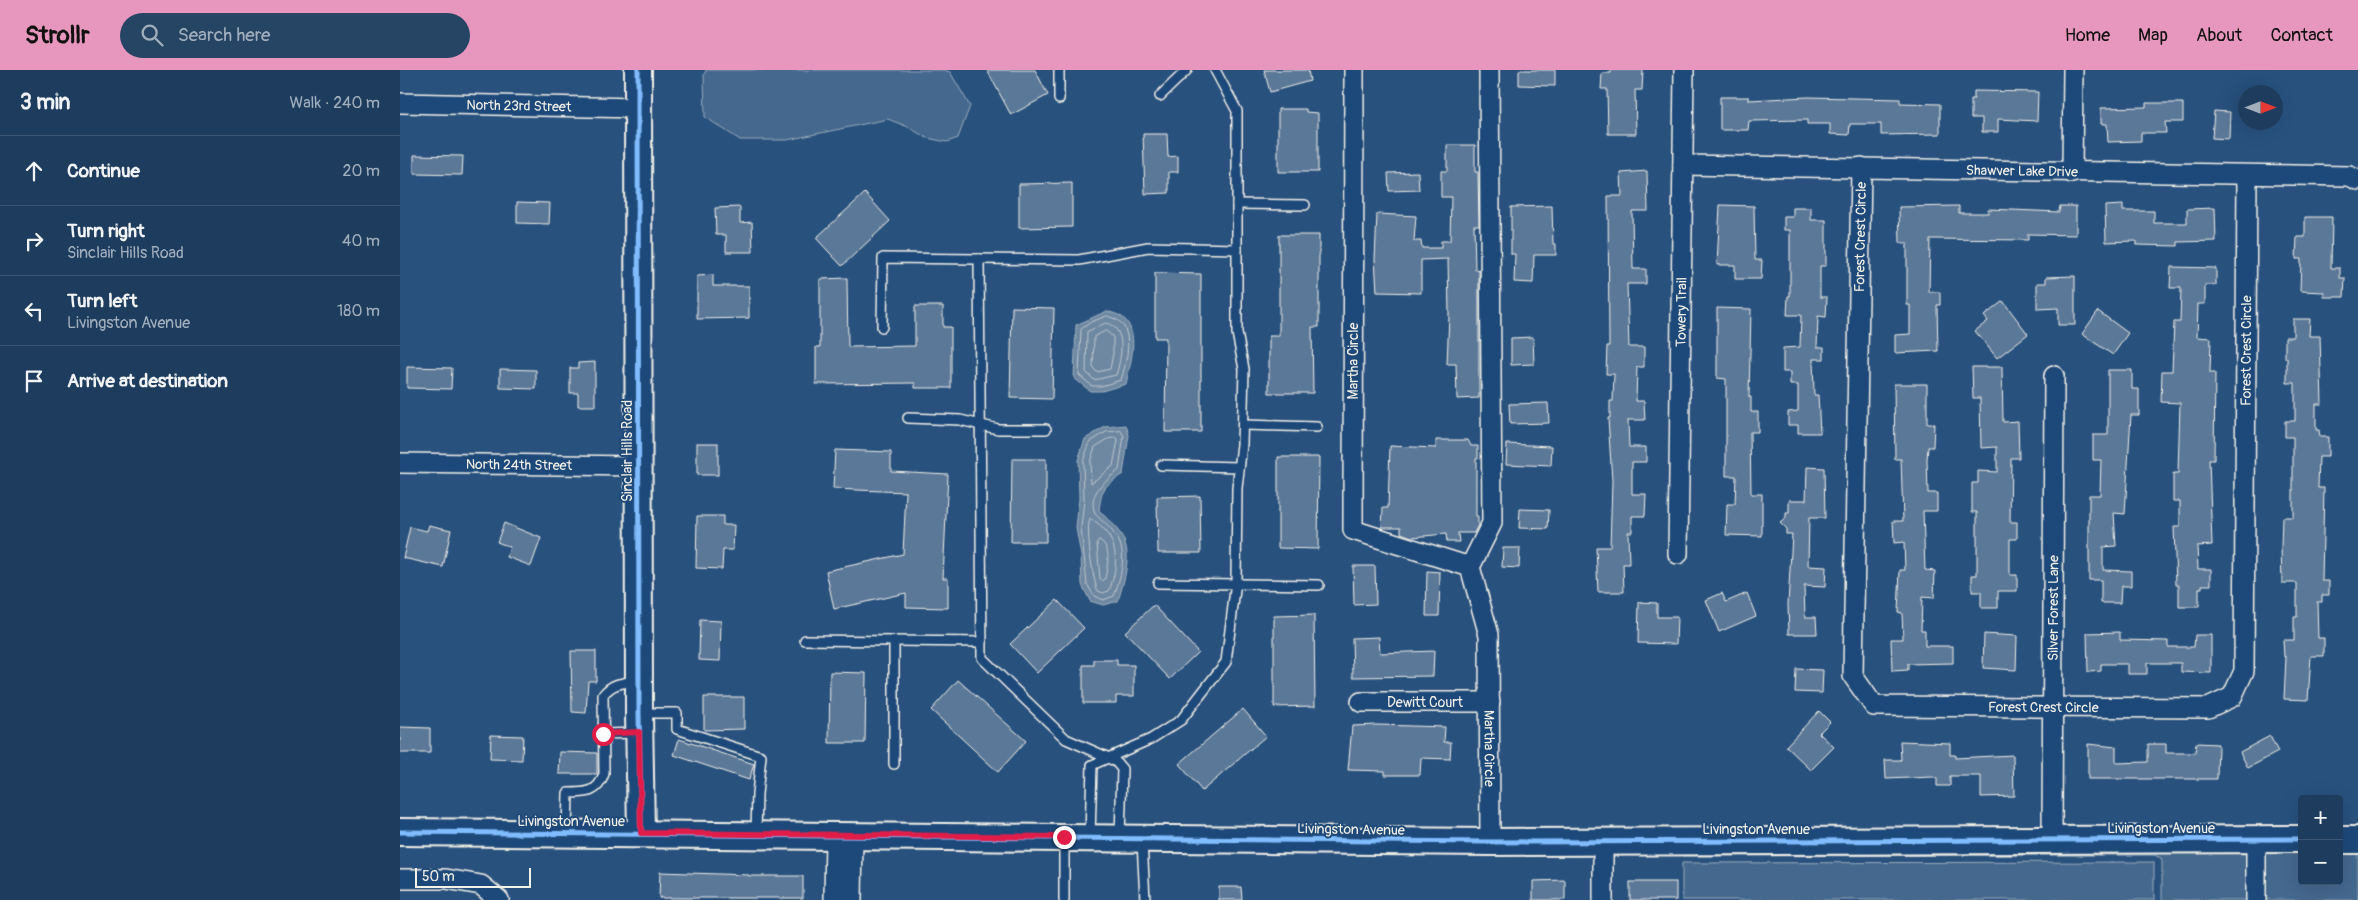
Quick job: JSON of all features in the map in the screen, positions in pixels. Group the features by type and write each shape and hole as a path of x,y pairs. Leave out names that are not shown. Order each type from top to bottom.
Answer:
{"street":[{"name":"Sinclair Hills Road","path":"638,70 639,723 641,833"},
{"name":"Martha Circle","path":"1354,70 1353,530 1470,567 1489,635 1490,842"},
{"path":"1470,567 1492,523 1490,70"},
{"name":"Towery Trail","path":"1678,554 1684,70"},
{"path":"2072,172 2073,70"},
{"name":"North 23rd Street","path":"400,103 639,108"},
{"name":"Shawver Lake Drive","path":"1684,164 2349,176 2358,180"},
{"name":"Forest Crest Circle","path":"1861,167 1852,676 1874,706 2208,708 2232,697 2244,672 2247,175"},
{"name":"Silver Forest Lane","path":"2052,840 2054,376"},
{"name":"North 24th Street","path":"400,463 638,466"},
{"name":"Dewitt Court","path":"1361,702 1490,702"},
{"name":"Livingston Avenue","path":"400,832 1490,842 2298,839"},
{"path":"834,900 844,836"},
{"path":"844,836 852,900"},
{"path":"2256,839 2256,900"},
{"path":"2343,840 2358,840"},
{"path":"1603,900 1604,841"},
{"path":"400,879 446,879 481,885 499,900"}],"lane":[{"path":"1059,70 1059,99"},
{"path":"1160,96 1187,70"},
{"path":"1090,837 1092,765 1151,739 1181,720 1226,662 1236,582 1237,488 1243,425 1244,369 1237,333 1237,111 1215,70"},
{"path":"1237,204 1305,205"},
{"path":"882,327 883,258 1079,260 1148,247 1237,249"},
{"path":"979,259 982,658 1066,739 1107,757 1116,762 1122,769 1131,838 1145,900"},
{"path":"908,418 960,420 998,428 1046,428"},
{"path":"1243,425 1317,427"},
{"path":"1161,465 1240,467"},
{"path":"1158,583 1236,582 1319,585"},
{"path":"805,640 982,642"},
{"path":"894,641 894,764"},
{"path":"567,833 568,793 587,793 601,784 604,774 603,695 608,687 639,680"},
{"path":"603,734 677,714 677,729 761,756 757,794 756,834"},
{"path":"1064,837 1064,900"}],"shaded area":[{"path":"706,70 944,70 950,72 970,106 958,138 947,142 927,138 908,127 888,119 787,140 740,140 705,117 704,75"},
{"path":"2247,847 2247,900 2162,900 2162,862 2161,858 2154,855 1682,856 1682,849"},
{"path":"2265,847 2298,847 2298,885 2343,885 2343,848 2358,848 2358,900 2265,900"},
{"path":"2154,862 2154,900 1682,900 1682,863"}],"water":[{"path":"1107,311 1117,314 1128,323 1133,339 1130,367 1126,384 1102,391 1090,391 1074,378 1076,325"},
{"path":"1126,425 1129,435 1123,474 1105,488 1099,510 1118,530 1124,541 1127,558 1126,567 1118,601 1103,605 1090,601 1082,585 1081,556 1076,528 1079,499 1078,460 1085,439 1105,427"}],"building":[{"path":"987,70 1035,70 1048,95 1011,115"},
{"path":"1264,70 1308,70 1310,81 1270,92"},
{"path":"1519,70 1555,70 1555,86 1519,85"},
{"path":"1611,70 1643,70 1642,90 1635,90 1636,134 1608,134 1607,89 1601,89 1602,73 1611,73"},
{"path":"1974,91 2038,92 2037,121 1998,119 1998,132 1982,132 1982,118 1971,118 1971,99 1974,99"},
{"path":"1720,97 1749,97 1749,100 1808,97 1900,99 1900,103 1940,104 1940,134 1881,135 1881,124 1850,124 1849,135 1830,134 1830,124 1807,124 1807,120 1749,121 1748,130 1720,130"},
{"path":"2146,103 2183,103 2183,122 2165,122 2166,133 2141,133 2141,141 2108,142 2107,124 2101,124 2101,108 2146,107"},
{"path":"1278,109 1306,109 1306,112 1318,113 1318,172 1278,172"},
{"path":"2214,111 2230,112 2229,139 2212,138"},
{"path":"1143,134 1167,134 1168,157 1178,156 1178,172 1169,172 1169,193 1145,194"},
{"path":"1447,145 1475,145 1475,172 1478,172 1479,225 1474,225 1475,270 1479,269 1479,398 1457,399 1456,364 1447,364 1449,315 1448,259 1421,260 1421,293 1377,292 1375,259 1377,214 1416,216 1414,241 1421,241 1422,248 1441,248 1441,241 1450,241 1451,197 1441,197 1441,171 1447,171"},
{"path":"414,155 463,156 462,175 414,174"},
{"path":"1647,171 1648,211 1632,211 1633,269 1646,269 1646,284 1627,284 1629,347 1644,347 1644,367 1637,367 1636,401 1644,401 1645,420 1628,420 1629,447 1646,447 1646,462 1632,462 1632,494 1646,494 1645,516 1632,516 1632,532 1628,532 1629,564 1623,564 1624,592 1598,592 1596,547 1610,547 1612,481 1608,418 1610,418 1610,401 1613,401 1614,374 1606,374 1607,346 1609,346 1608,196 1622,196 1621,173"},
{"path":"1418,172 1419,190 1389,191 1388,173"},
{"path":"1072,183 1072,227 1019,228 1019,184"},
{"path":"865,193 890,221 842,266 816,238"},
{"path":"517,202 550,203 549,224 517,223"},
{"path":"1720,205 1754,206 1755,260 1762,260 1761,279 1735,279 1735,265 1717,265"},
{"path":"2123,205 2123,211 2154,211 2154,223 2187,223 2187,209 2215,208 2216,241 2178,242 2178,246 2136,245 2136,241 2106,242 2105,206"},
{"path":"1552,206 1553,244 1556,244 1556,255 1534,255 1533,283 1514,282 1515,254 1511,254 1511,207"},
{"path":"1959,206 1959,213 1988,213 1988,209 2059,212 2060,206 2076,206 2076,235 2028,234 2028,240 1930,239 1929,292 1940,292 1940,305 1937,305 1938,351 1895,353 1895,335 1910,334 1910,305 1907,305 1907,243 1900,243 1899,207"},
{"path":"740,207 740,223 752,222 753,252 726,252 726,235 716,235 715,208"},
{"path":"1793,208 1811,208 1811,220 1826,220 1826,266 1820,266 1820,297 1827,297 1826,317 1818,316 1817,347 1824,347 1824,359 1813,359 1814,395 1818,395 1820,433 1798,433 1798,425 1788,425 1788,412 1798,411 1798,385 1790,385 1790,372 1783,372 1783,348 1800,347 1801,315 1787,315 1788,296 1790,296 1790,230 1784,230 1784,217 1793,217"},
{"path":"2305,217 2332,217 2331,268 2340,268 2340,278 2345,278 2344,297 2324,297 2324,292 2300,291 2301,259 2296,259 2297,237 2305,237"},
{"path":"1279,235 1319,235 1319,327 1312,327 1313,393 1269,393 1269,336 1279,336"},
{"path":"2171,267 2216,268 2216,285 2205,285 2205,304 2198,304 2197,337 2211,338 2210,373 2215,373 2214,460 2209,460 2212,545 2197,546 2198,569 2211,569 2211,585 2202,585 2202,588 2199,588 2199,607 2179,607 2179,585 2176,585 2174,527 2180,527 2180,501 2173,501 2173,474 2178,474 2180,403 2161,402 2162,371 2172,371 2174,322 2180,322 2181,288 2170,288"},
{"path":"1155,273 1201,274 1201,432 1165,432 1166,338 1155,338"},
{"path":"713,275 713,286 749,286 749,318 697,319 697,276"},
{"path":"2075,276 2075,325 2058,325 2058,308 2037,309 2037,283 2046,283 2046,277"},
{"path":"847,278 848,347 915,346 915,306 943,306 943,327 951,327 951,388 915,388 915,383 816,384 816,347 820,347 820,279"},
{"path":"2003,301 2028,334 1997,358 1975,331 1988,321 1984,316"},
{"path":"1012,307 1054,308 1052,399 1010,398"},
{"path":"1717,308 1751,309 1749,397 1751,397 1751,412 1758,412 1758,432 1750,432 1751,494 1762,494 1762,536 1726,535 1727,504 1735,504 1736,476 1726,476 1726,379 1717,378"},
{"path":"2098,311 2128,333 2113,355 2082,334"},
{"path":"2293,319 2310,319 2309,336 2320,336 2322,404 2316,404 2316,430 2319,430 2320,437 2328,437 2328,457 2319,457 2318,488 2324,488 2322,581 2329,581 2329,595 2322,595 2322,602 2317,602 2318,638 2324,638 2324,656 2311,656 2308,700 2284,699 2286,657 2284,657 2283,640 2294,640 2294,617 2297,617 2297,583 2282,583 2281,548 2282,517 2293,517 2293,437 2285,437 2285,421 2295,421 2295,383 2287,383 2285,337 2293,337"},
{"path":"1533,337 1534,364 1511,365 1511,338"},
{"path":"595,362 595,406 578,406 578,393 570,393 570,368 578,368 578,363"},
{"path":"407,367 452,368 451,389 407,388"},
{"path":"1972,367 2002,367 2003,422 2018,421 2019,458 2011,458 2010,522 2017,522 2017,539 2010,539 2010,575 2017,575 2017,591 1998,591 1998,608 1981,608 1981,592 1972,592 1972,575 1977,575 1977,512 1972,512 1972,483 1978,483 1978,471 1997,472 1997,447 1981,448 1980,398 1973,398"},
{"path":"500,369 536,370 536,389 500,388"},
{"path":"2108,370 2132,370 2132,389 2139,389 2139,415 2131,415 2125,514 2114,513 2116,546 2103,547 2103,570 2131,571 2131,586 2121,586 2120,603 2101,603 2101,580 2089,580 2089,495 2100,495 2101,460 2093,460 2093,435 2108,435"},
{"path":"1894,384 1927,384 1927,424 1934,424 1933,447 1928,447 1928,493 1937,493 1937,511 1923,511 1925,570 1935,571 1934,598 1922,597 1921,630 1925,630 1925,646 1953,646 1953,663 1908,664 1908,670 1892,671 1891,639 1903,639 1902,613 1898,612 1900,570 1905,570 1904,542 1894,543 1893,521 1903,521 1901,459 1895,459"},
{"path":"1548,403 1549,423 1510,424 1509,404"},
{"path":"1436,440 1468,440 1471,446 1478,446 1478,458 1476,458 1476,516 1478,516 1478,525 1474,533 1458,533 1459,542 1447,542 1446,534 1412,537 1401,533 1401,527 1382,527 1383,508 1388,508 1390,446 1436,448"},
{"path":"697,443 718,443 718,475 697,475"},
{"path":"1507,444 1552,446 1551,466 1506,464"},
{"path":"835,450 891,452 891,471 948,474 943,578 948,578 948,608 906,607 906,593 834,609 826,571 903,554 906,492 833,489"},
{"path":"1278,457 1319,457 1318,549 1278,548"},
{"path":"1012,459 1046,459 1046,542 1011,542"},
{"path":"1807,467 1824,468 1825,518 1809,518 1808,566 1826,567 1825,587 1804,586 1805,617 1816,617 1817,634 1789,634 1788,604 1792,534 1786,534 1786,529 1780,523 1786,518 1786,513 1789,513 1789,500 1806,500"},
{"path":"1200,496 1201,553 1158,553 1157,497"},
{"path":"1520,509 1549,510 1548,529 1519,528"},
{"path":"697,516 723,516 723,525 734,525 733,550 723,550 722,569 696,568"},
{"path":"504,523 541,538 531,566 507,557 510,547 497,542"},
{"path":"429,525 451,530 443,567 403,558 410,527 427,531"},
{"path":"1503,548 1520,548 1519,568 1502,567"},
{"path":"1353,566 1375,566 1376,604 1354,605"},
{"path":"1427,571 1440,572 1439,616 1426,616"},
{"path":"1722,593 1726,602 1747,593 1756,616 1719,632 1706,600"},
{"path":"1057,600 1084,628 1037,673 1010,644"},
{"path":"1639,602 1657,603 1657,617 1677,617 1676,644 1638,643"},
{"path":"1154,605 1198,652 1170,679 1125,632"},
{"path":"1314,615 1315,706 1274,707 1274,616"},
{"path":"700,620 721,621 720,661 699,660"},
{"path":"2120,632 2120,640 2168,641 2168,647 2194,647 2195,635 2211,635 2211,673 2181,672 2181,663 2147,663 2147,674 2128,674 2128,664 2101,664 2101,671 2088,672 2087,633"},
{"path":"1984,634 2017,636 2016,670 1983,668"},
{"path":"1379,637 1380,653 1434,651 1433,676 1353,677 1352,638"},
{"path":"571,651 596,651 596,681 588,681 586,713 572,712"},
{"path":"1094,660 1117,660 1117,665 1134,665 1134,696 1116,696 1116,703 1083,703 1083,665 1094,665"},
{"path":"1796,669 1823,670 1822,693 1795,692"},
{"path":"830,672 866,673 865,743 829,743"},
{"path":"958,680 1026,741 998,772 931,710"},
{"path":"704,697 744,697 744,729 704,730"},
{"path":"1243,709 1266,736 1202,791 1179,764"},
{"path":"1819,711 1830,722 1819,733 1834,747 1811,770 1786,746"},
{"path":"1352,726 1445,727 1444,742 1451,742 1450,759 1421,758 1420,775 1385,775 1385,771 1348,770"},
{"path":"400,727 430,728 430,753 400,753"},
{"path":"491,735 523,736 522,760 490,759"},
{"path":"2270,736 2278,752 2248,768 2240,752"},
{"path":"679,739 754,764 749,780 674,755"},
{"path":"1900,741 1950,743 1950,755 1955,755 1955,758 2013,755 2014,796 1981,797 1981,776 1950,776 1950,786 1937,786 1937,779 1933,777 1886,779 1885,760 1901,760"},
{"path":"2196,743 2218,744 2217,779 2088,779 2088,744 2116,747 2116,763 2148,762 2148,744 2166,744 2166,753 2195,753"},
{"path":"560,752 597,753 597,774 559,774"},
{"path":"660,872 749,876 803,876 803,898 659,898"},
{"path":"1565,880 1565,900 1533,900 1533,881"},
{"path":"1630,882 1676,882 1676,900 1630,900"},
{"path":"1219,887 1241,887 1242,900 1219,900"}],"cycle path":[{"path":"638,70 639,713 641,833"},
{"path":"400,832 1490,842 2298,839"}],"route":[{"path":"603,734 639,732 641,833 1064,837"}]}
